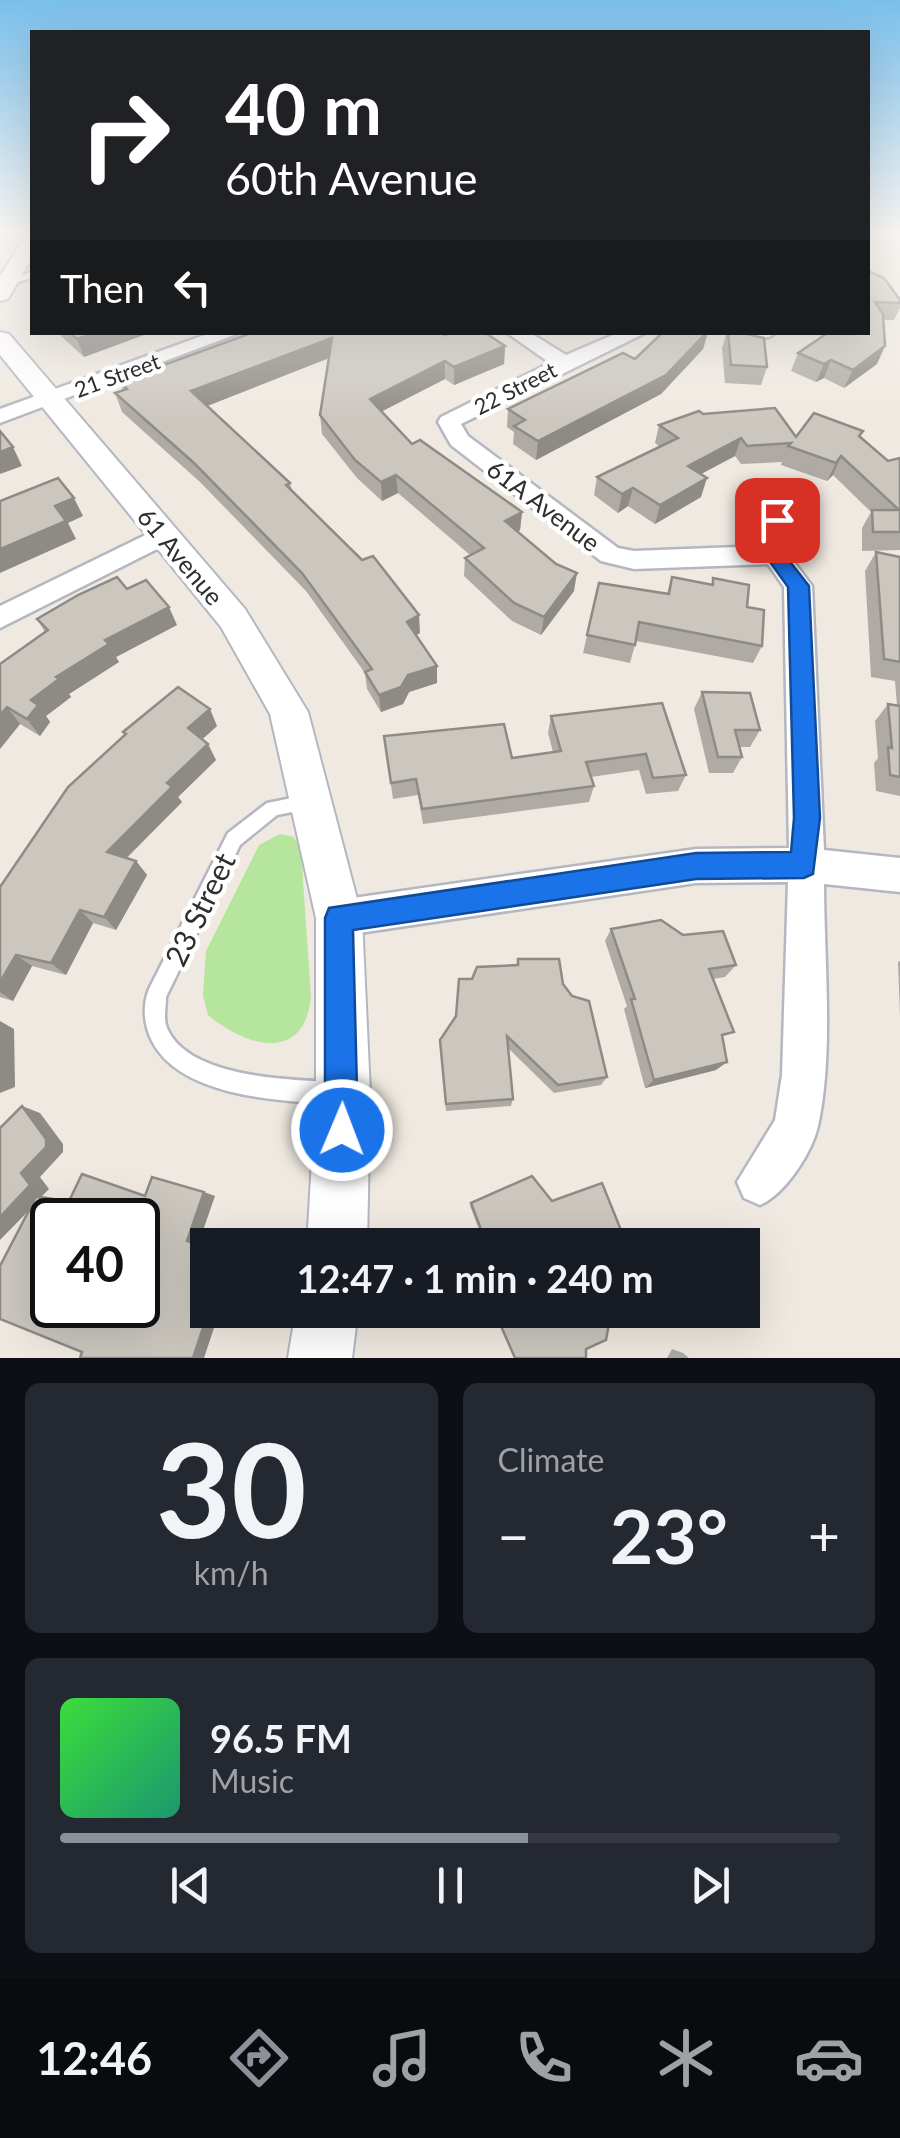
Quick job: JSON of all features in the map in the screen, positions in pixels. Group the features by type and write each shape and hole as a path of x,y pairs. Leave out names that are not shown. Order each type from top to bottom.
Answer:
{"street":[{"name":"21 Street","path":"0,416 225,335"},
{"path":"519,335 565,363"},
{"name":"22 Street","path":"449,422 565,363 631,335"},
{"name":"61 Avenue","path":"0,339 233,618 289,712 312,802"},
{"name":"61A Avenue","path":"449,422 459,440 610,555 634,560 774,555"},
{"path":"760,1182 796,1128 803,1075 807,818 798,586 774,555 777,520"},
{"path":"0,618 164,535"},
{"path":"312,802 339,918 343,1093 338,1228"},
{"path":"339,918 696,866 804,865 900,875"},
{"path":"320,1358 324,1328"}],"lane":[{"name":"23 Street","path":"312,802 273,808 234,839 156,996 151,1015 157,1040 178,1061 262,1088 343,1093"}],"green space":[{"path":"280,834 294,837 301,851 311,997 297,1033 285,1041 271,1043 255,1041 223,1026 208,1015 203,996 206,951 259,845"}],"building":[{"path":"870,293 895,293 900,300 875,302 883,314 885,346 853,370 831,360 824,364 798,353 825,335 870,335"},
{"path":"246,335 488,335 505,346 454,367 445,361 370,399 412,444 420,440 522,512 505,521 556,564 577,573 544,617 514,603 465,558 484,548 396,475 381,482 355,460 320,415 332,338 191,391 290,483 286,485 362,560 373,556 419,615 407,622 437,666 408,675 401,687 379,695 365,672 372,669 302,573 194,463 115,393 127,389 120,381"},
{"path":"660,335 704,335 666,375 538,441 514,426 525,420 508,409 623,353 635,359"},
{"path":"728,335 764,338 767,367 731,365"},
{"path":"775,408 796,437 814,413 863,431 859,436 888,461 900,458 900,532 873,532 872,510 899,510 841,456 836,463 788,446 791,443 747,446 741,438 688,466 707,478 660,505 633,488 622,494 597,477 678,438 659,425 699,411 703,414"},
{"path":"0,431 13,447 0,452"},
{"path":"58,478 74,498 55,506 66,521 0,549 0,501"},
{"path":"876,552 900,557 900,662 884,659"},
{"path":"117,577 127,589 146,580 169,607 105,640 109,644 56,677 59,679 31,700 38,705 27,719 7,707 0,715 0,664 48,630 37,619"},
{"path":"672,577 713,585 713,578 749,585 747,607 764,610 762,646 639,622 635,645 587,635 599,583 669,594"},
{"path":"178,687 210,709 188,728 208,744 167,783 172,787 107,852 136,861 104,917 80,910 51,963 16,955 0,982 0,887 68,787 126,734 123,732"},
{"path":"702,692 750,693 760,730 735,730 742,757 718,757"},
{"path":"662,703 686,775 653,778 646,754 586,762 594,786 422,809 416,779 391,783 384,736 504,724 512,758 561,751 551,716"},
{"path":"888,704 900,706 900,777 890,775"},
{"path":"661,920 683,935 723,931 736,965 709,969 734,1032 722,1035 727,1062 654,1080 631,999 635,999 611,929"},
{"path":"518,959 559,959 563,984 572,996 589,1001 607,1077 558,1085 507,1036 513,1099 446,1104 440,1040 456,1016 459,979 472,979 477,967 518,965"},
{"path":"22,1106 46,1139 46,1147 21,1173 30,1185 0,1217 0,1128"},
{"path":"82,1174 145,1196 152,1177 204,1192 187,1241 190,1328 203,1328 193,1358 80,1358 82,1352 0,1319 0,1266 30,1208 30,1328 160,1328 160,1198 71,1198"},
{"path":"532,1176 552,1201 602,1183 620,1228 481,1228 471,1203"},
{"path":"502,1328 608,1328 606,1340 586,1349 586,1358 515,1358"}],"route":[{"path":"342,1130 339,918 696,866 804,865 807,818 798,586 774,555 777,520"}]}
